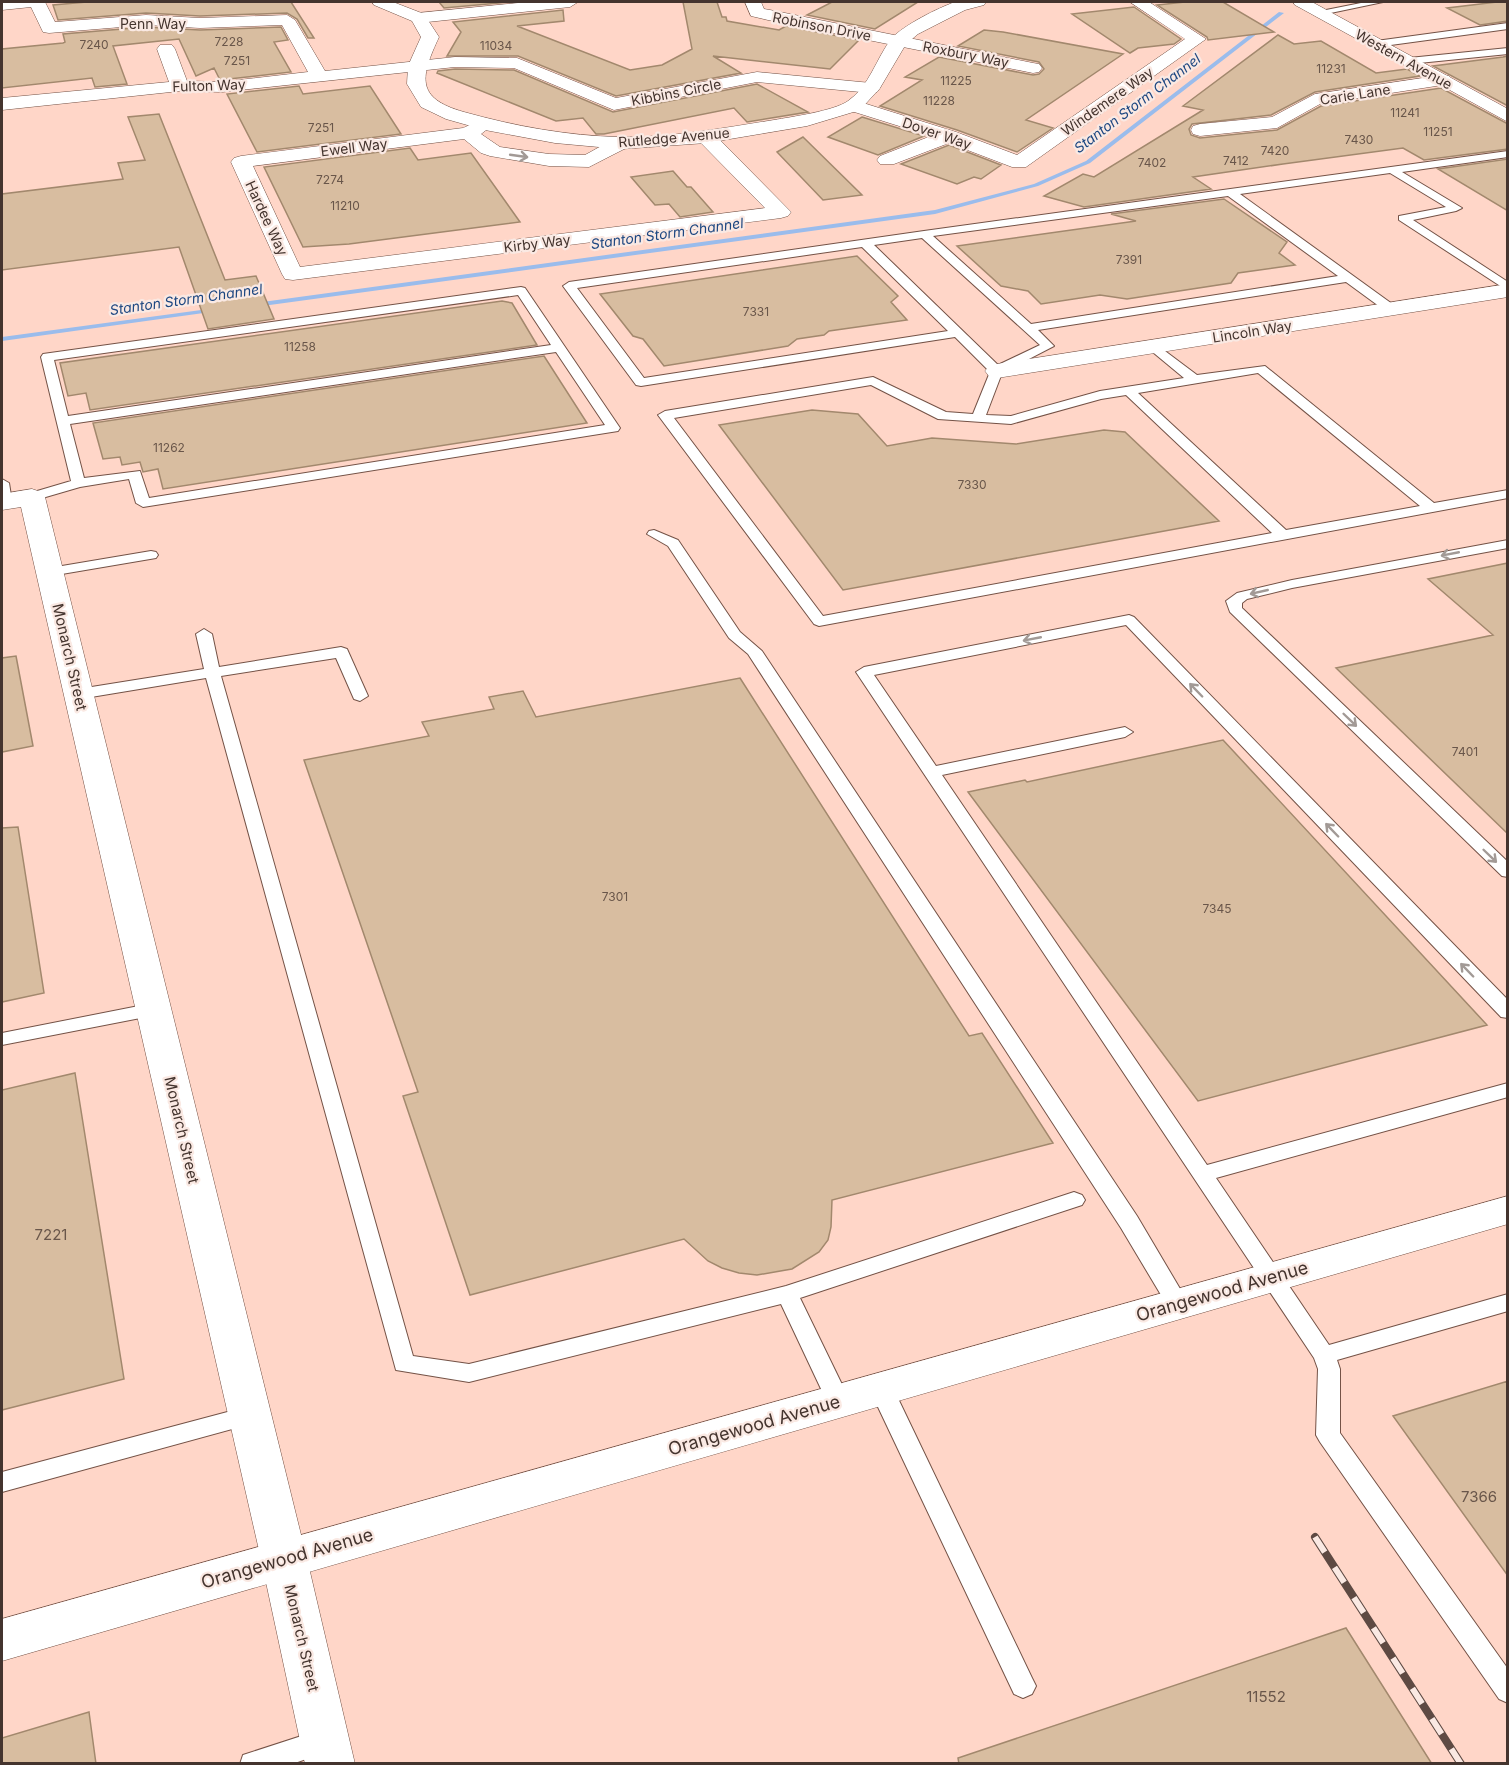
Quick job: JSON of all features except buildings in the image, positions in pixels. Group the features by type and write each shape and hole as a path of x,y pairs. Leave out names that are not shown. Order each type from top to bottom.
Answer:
{"street":[{"path":"2,5 32,2"},
{"name":"Penn Way","path":"38,2 48,28 146,20 200,23 287,20 319,76"},
{"path":"380,2 418,18 570,2"},
{"name":"Robinson Drive","path":"753,2 757,12 768,15 906,35"},
{"path":"788,2 788,7 906,35"},
{"path":"854,106 871,88 906,35 960,6 978,2"},
{"name":"Windemere Way","path":"1019,163 1197,39 1138,2"},
{"name":"Western Avenue","path":"1301,2 1508,117"},
{"path":"418,18 430,37 417,66 416,84 427,103 476,128"},
{"name":"Roxbury Way","path":"906,35 1033,68"},
{"path":"166,50 180,86"},
{"name":"Kibbins Circle","path":"417,66 455,62 517,63 614,104 757,77 871,88"},
{"name":"Fulton Way","path":"2,104 180,86 222,87 417,66"},
{"name":"Carie Lane","path":"1200,130 1277,122 1315,99 1443,80"},
{"name":"Dover Way","path":"854,106 949,136 1019,163"},
{"name":"Rutledge Avenue","path":"476,128 488,149 497,152 549,160 589,161 621,143 706,137 807,120 854,106"},
{"name":"Ewell Way","path":"241,162 476,128"},
{"path":"887,160 949,136"},
{"name":"Kirby Way","path":"293,274 781,212 706,137"},
{"name":"Hardee Way","path":"241,162 293,274"},
{"name":"Lincoln Way","path":"997,371 1508,289"},
{"name":"Monarch Street","path":"10,496 50,572 328,1752"},
{"name":"Orangewood Avenue","path":"2,1640 1508,1210"}],"lane":[{"path":"1321,12 1379,2"},
{"path":"1376,44 1508,26"},
{"path":"1409,62 1508,51"},
{"path":"956,333 641,382 569,286 924,234 1508,154"},
{"path":"1392,170 1456,208 1403,218 1508,289"},
{"path":"1231,193 1391,309"},
{"path":"924,234 1048,346 997,371 978,418"},
{"path":"865,243 997,371"},
{"path":"1029,328 1349,278"},
{"path":"10,496 135,474 143,503 613,428 521,291 47,357 78,483"},
{"path":"1153,346 1195,380"},
{"path":"63,421 559,348"},
{"path":"1431,508 1261,369 1100,395 1011,420 943,416 873,381 665,415 819,621 1508,494"},
{"path":"1129,391 1283,535"},
{"path":"654,534 673,543 734,635 754,651 1129,1222 1178,1304"},
{"path":"1508,544 1292,584 1242,596 1234,601 1235,609 1508,872"},
{"path":"50,572 151,555"},
{"path":"1508,1012 1129,620 864,672 1324,1355 1329,1369 1328,1435 1508,1691"},
{"path":"204,634 212,671 404,1364 469,1373 787,1294 1074,1200"},
{"path":"79,694 341,652 360,696"},
{"path":"932,772 1125,732"},
{"path":"2,1039 154,1009"},
{"path":"1203,1174 1508,1090"},
{"path":"787,1294 838,1401"},
{"path":"1324,1355 1508,1302"},
{"path":"881,1388 1023,1686"},
{"path":"2,1482 250,1415"},
{"path":"253,1764 328,1752"}],"waterway":[{"name":"Stanton Storm Channel","path":"255,305 935,212 1036,185 1088,162 1281,13"},
{"name":"Stanton Storm Channel","path":"2,339 216,310"}],"railway":[{"path":"1315,1537 1461,1764"}]}
